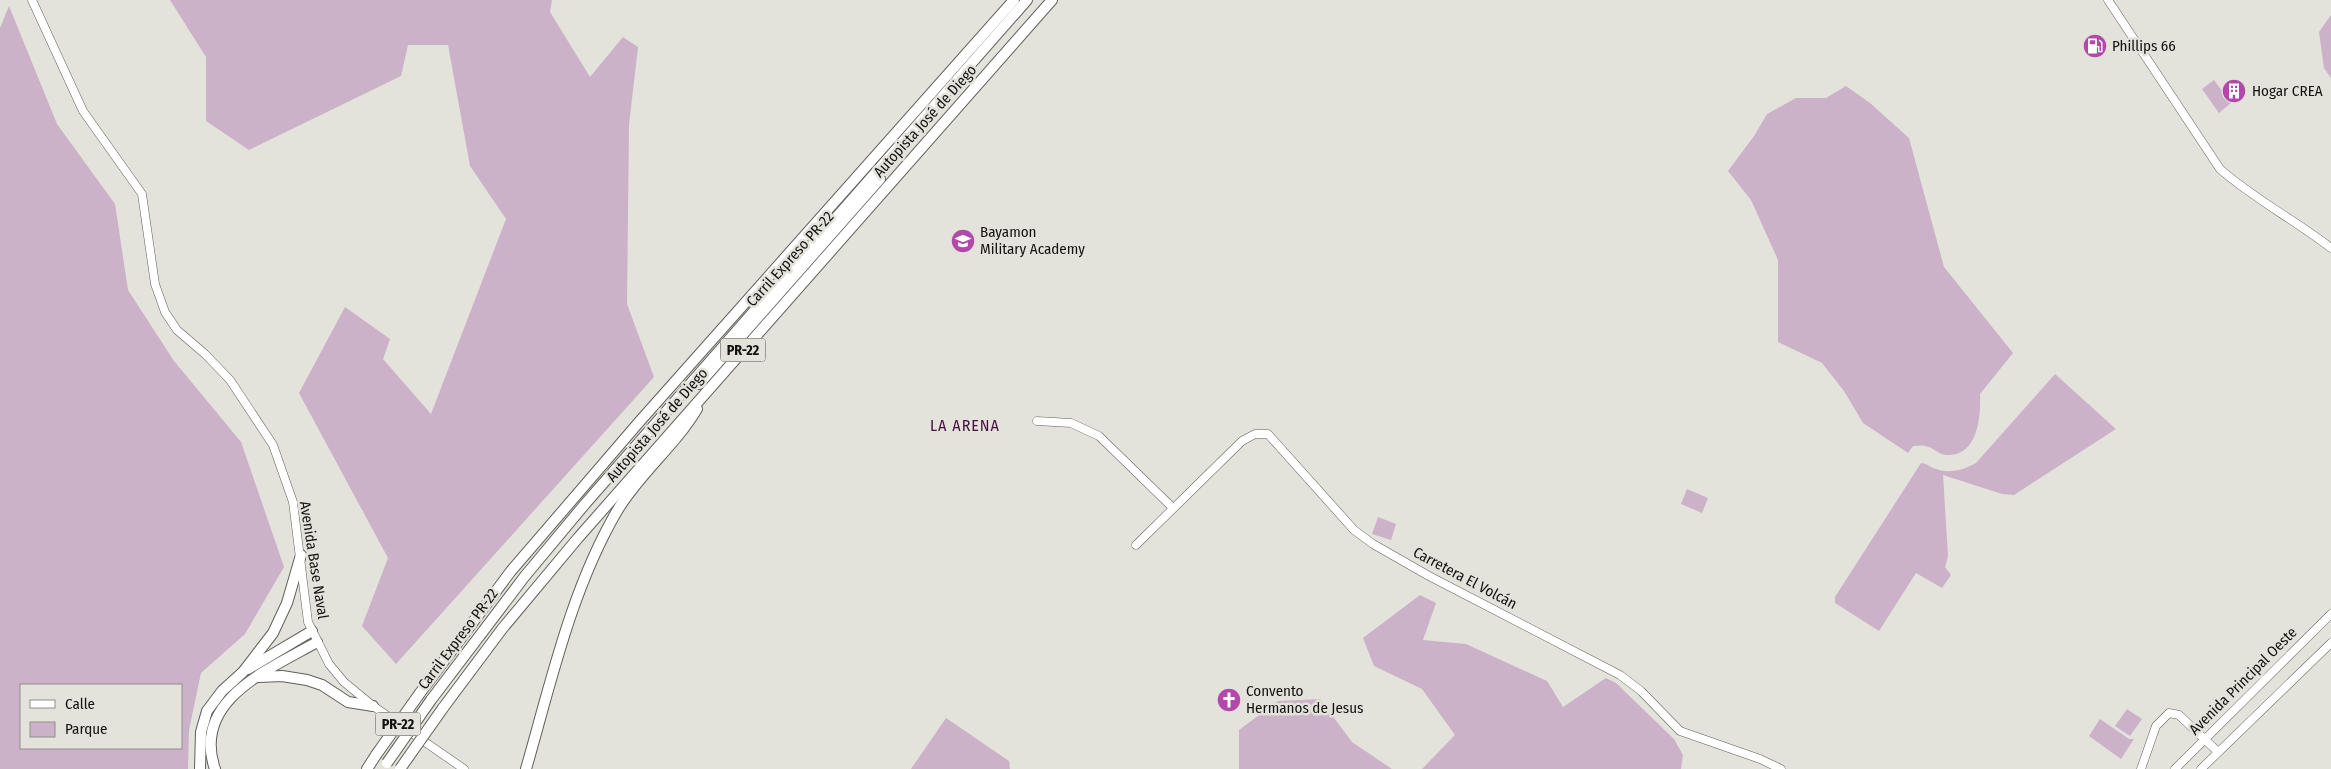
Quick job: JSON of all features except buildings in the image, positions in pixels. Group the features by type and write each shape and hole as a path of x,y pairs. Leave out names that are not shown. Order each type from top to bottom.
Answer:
{"highway":[{"name":"Autopista José de Diego","path":"369,764 511,570 640,421 1014,0"},
{"name":"Carril Expreso PR-22","path":"385,766 431,700 519,583 585,504 1027,0"},
{"name":"Carril Expreso PR-22","path":"563,532 587,508 742,336 871,190 1033,0"},
{"name":"Autopista José de Diego","path":"400,769 443,708 536,587 1052,0"},
{"path":"526,769 573,610 600,542 625,499 688,425 710,388"},
{"path":"200,769 201,732 207,711 222,691 243,672 280,620 301,556"},
{"path":"243,672 312,631"},
{"path":"215,769 212,740 216,722 230,698 256,677 317,642"},
{"path":"256,677 282,676 307,680 322,686 348,702 373,706"}],"street":[{"name":"Avenida Base Naval","path":"32,0 83,111 142,194 155,284 165,312 178,330 230,380 273,445 293,502 308,622 329,664 344,682 373,706 457,766 464,769"},
{"path":"2108,0 2220,168 2243,190 2307,230 2331,248"},
{"path":"1037,421 1070,423 1099,436 1173,508"},
{"name":"Carretera El Volcán","path":"1136,545 1242,441 1255,434 1268,434 1354,530 1373,544 1429,576 1620,674 1641,691 1680,731 1760,759 1781,769"},
{"name":"Avenida Principal Oeste","path":"2175,769 2204,738 2331,614"},
{"name":"Avenida Principal Oeste","path":"2201,769 2217,751 2331,643"},
{"path":"2141,769 2156,726 2169,713 2179,715 2217,751"}],"green space":[{"path":"170,0 552,0 550,12 590,77 623,37 638,47 629,125 627,304 654,377 396,664 362,626 388,558 299,393 345,307 390,339 383,359 431,414 506,219 470,166 448,45 408,45 401,76 249,150 206,121 206,57"},
{"path":"9,6 57,124 115,204 128,290 174,361 241,442 284,567 245,634 201,673 189,730 188,769 0,769 0,28"},
{"path":"2331,15 2331,78 2324,68 2319,32"},
{"path":"2214,80 2231,103 2219,113 2202,89"},
{"path":"1846,86 1870,103 1909,138 1944,267 2013,353 1980,394 1980,413 1976,434 1965,449 1957,454 1944,455 1922,446 1913,446 1908,453 1863,423 1844,391 1822,363 1778,342 1778,260 1751,200 1728,171 1754,136 1767,114 1796,98 1826,98"},
{"path":"2055,374 2116,429 2014,495 2002,494 1943,475 1948,556 1945,567 1951,575 1942,588 1916,573 1879,631 1835,603 1835,597 1921,463 1936,469 1951,471 1976,463"},
{"path":"1687,489 1708,498 1702,513 1681,504"},
{"path":"1378,517 1396,524 1391,540 1372,534"},
{"path":"1420,595 1436,603 1423,640 1466,644 1547,681 1563,707 1606,678 1616,683 1674,739 1683,755 1681,769 1422,769 1455,735 1422,689 1374,666 1363,638"},
{"path":"1320,699 1352,742 1392,769 1239,769 1239,730 1278,701"},
{"path":"2127,709 2142,719 2130,736 2115,726"},
{"path":"946,718 1009,761 1010,769 911,769"},
{"path":"2100,719 2129,739 2134,739 2121,759 2089,736"}],"place":[{"name":"Phillips 66","path":"2095,46"},
{"name":"Hogar CREA","path":"2234,91"},
{"name":"Bayamon Military Academy","path":"963,241"},
{"name":"Convento Hermanos de Jesus","path":"1229,700"}],"district":[{"name":"LA ARENA","path":"965,425"}]}
